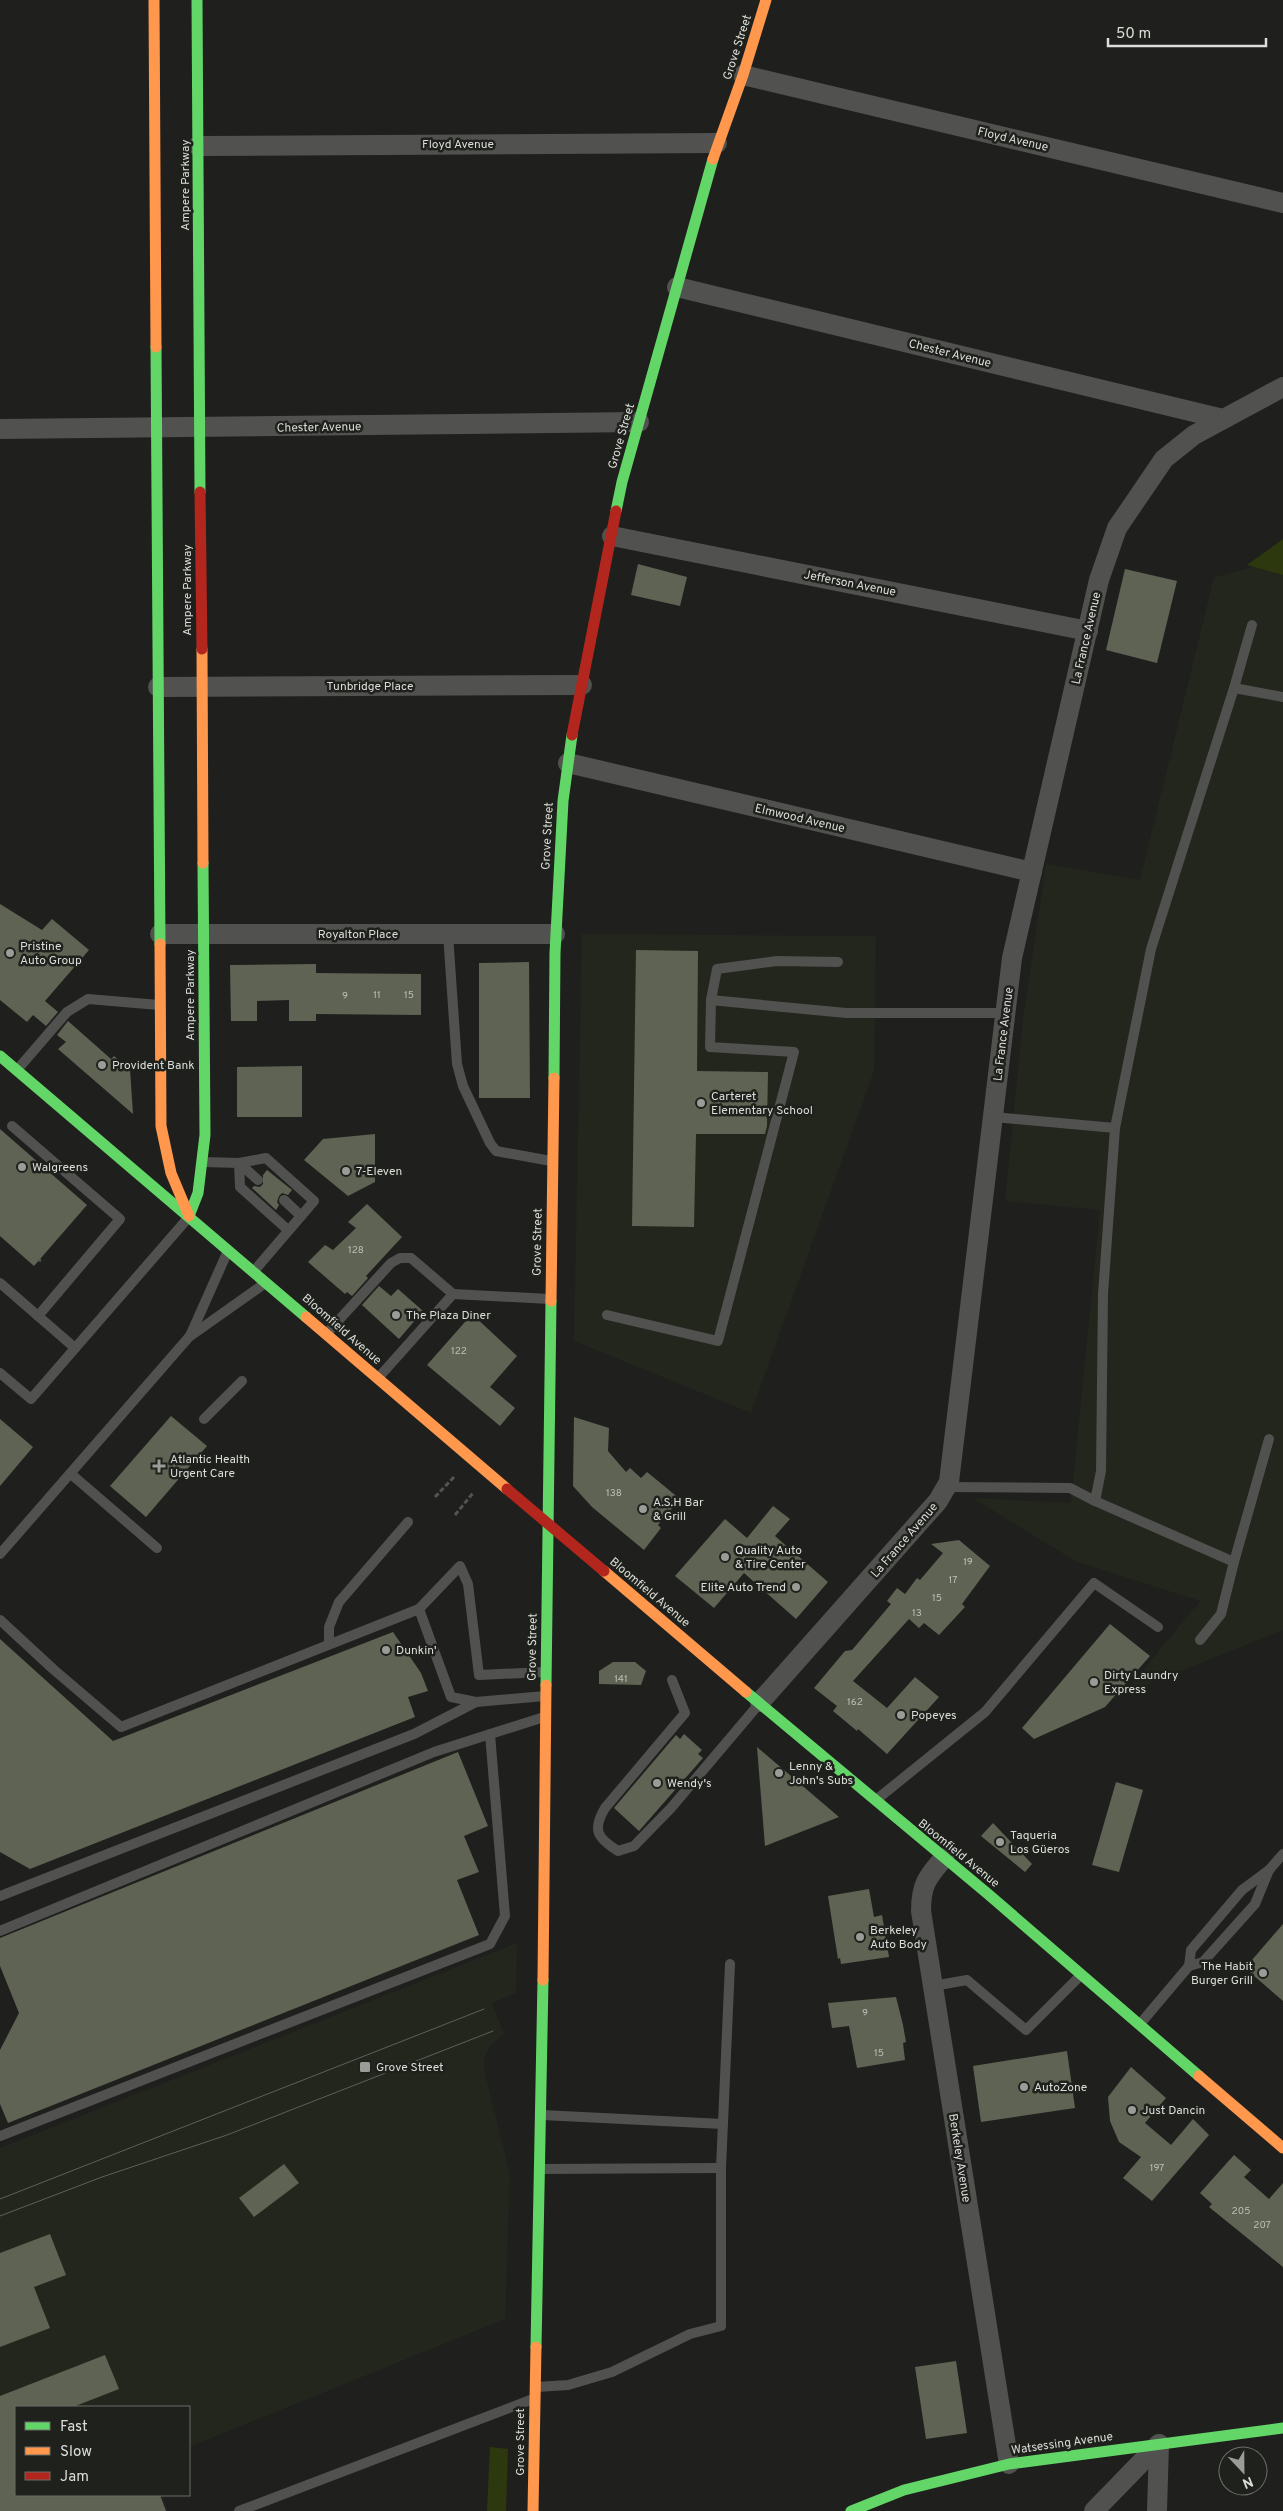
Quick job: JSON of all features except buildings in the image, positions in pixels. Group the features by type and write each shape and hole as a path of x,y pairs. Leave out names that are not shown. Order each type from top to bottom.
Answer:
{"main road":[{"path":"154,0 161,1126 171,1173 189,1216"},
{"name":"Ampere Parkway","path":"189,1216 198,1193 205,1135 197,0"},
{"name":"Grove Street","path":"533,2511 555,934 562,801 582,685 622,482 717,143 743,75 766,0"},
{"name":"Bloomfield Avenue","path":"0,1056 547,1524 760,1702 1283,2148"},
{"name":"Watsessing Avenue","path":"851,2511 904,2490 1009,2464 1283,2428"}],"street":[{"name":"Floyd Avenue","path":"743,75 1283,203"},
{"name":"Floyd Avenue","path":"198,146 717,143"},
{"name":"Chester Avenue","path":"677,287 1223,419"},
{"name":"La France Avenue","path":"760,1702 938,1501 946,1487 952,1469 994,1117 1004,1013 1012,958 1100,580 1117,528 1164,459 1194,435 1283,387"},
{"name":"Chester Avenue","path":"0,429 157,429 639,422"},
{"name":"Jefferson Avenue","path":"612,536 1088,630"},
{"name":"Tunbridge Place","path":"158,687 582,685"},
{"name":"Elmwood Avenue","path":"568,763 1032,872"},
{"name":"Royalton Place","path":"160,934 555,934"},
{"name":"Berkeley Avenue","path":"944,1858 925,1882 921,1896 921,1911 1009,2464"},
{"path":"1094,2511 1159,2444"},
{"path":"1157,2511 1159,2444"}],"lane":[{"path":"1095,1501 1101,1471 1103,1294 1115,1128 1151,948 1234,688 1252,625"},
{"path":"1234,688 1283,697"},
{"path":"448,934 457,1064 463,1086 490,1143 496,1151 552,1161"},
{"path":"607,1314 718,1342 794,1052 710,1047 711,1000 717,969 777,961 838,962"},
{"path":"17,1070 67,1012 88,999 160,1006"},
{"path":"711,1000 846,1013 1004,1013"},
{"path":"994,1117 1115,1128"},
{"path":"12,1126 120,1219 38,1316"},
{"path":"203,1162 239,1163 266,1158 314,1200 254,1272"},
{"path":"239,1163 258,1180"},
{"path":"239,1163 240,1188 288,1230"},
{"path":"284,1200 301,1216"},
{"path":"0,1373 31,1399 189,1216"},
{"path":"190,1336 229,1250"},
{"path":"327,1334 391,1263 400,1258 411,1258 453,1294 550,1299"},
{"path":"0,1554 190,1336 266,1282"},
{"path":"0,1283 75,1348"},
{"path":"378,1378 453,1294"},
{"path":"204,1419 242,1380"},
{"path":"1200,1640 1221,1614 1269,1439"},
{"path":"71,1474 157,1548"},
{"path":"946,1487 1070,1488 1095,1501 1234,1562"},
{"path":"329,1644 329,1627 339,1602 408,1522"},
{"path":"0,1620 53,1669 121,1727 419,1609 460,1566 468,1584 479,1675 546,1672"},
{"path":"876,1801 985,1712 1094,1583 1158,1627"},
{"path":"419,1609 451,1697 476,1702 545,1696"},
{"path":"672,1680 684,1713 605,1808 597,1821 598,1832 606,1843 618,1851 634,1846 670,1808 760,1702"},
{"path":"0,1896 414,1734 476,1702"},
{"path":"0,1932 434,1752 545,1717"},
{"path":"0,2136 490,1944 505,1916 490,1734"},
{"path":"1189,1966 1191,1950 1242,1890 1269,1870 1283,1854"},
{"path":"1139,2024 1189,1966 1203,1962 1255,1904 1269,1870"},
{"path":"534,2387 568,2385 612,2372 690,2334 722,2326 721,2168 730,1964"},
{"path":"933,1986 967,1980 1026,2030 1081,1975"},
{"path":"540,2115 723,2124"},
{"path":"539,2169 721,2168"},
{"path":"239,2511 534,2399"}],"path":[{"path":"435,1497 454,1476"},
{"path":"455,1515 473,1493"}],"shaded area":[{"path":"1253,567 1283,575 1283,1630 1123,1694 1200,1601 1075,1561 973,1498 1071,1503 1100,1210 1005,1201 1023,1019 1046,864 1140,880 1214,577"},
{"path":"582,934 876,936 874,1071 751,1413 574,1341"},
{"path":"517,1943 516,1993 492,2003 504,2034 491,2045 484,2058 484,2069 510,2175 505,2319 190,2447 190,2406 15,2406 15,2496 162,2496 168,2511 0,2511 0,2148"}],"green space":[{"path":"1283,539 1283,575 1247,565"},
{"path":"490,2447 508,2449 506,2511 487,2511"}],"tram line":[{"path":"0,2199 484,2009"},
{"path":"0,2216 102,2177 227,2135 493,2031"}],"traffic: fast":[{"path":"197,0 200,492"},
{"path":"616,511 622,482 713,159"},
{"path":"156,347 160,944"},
{"path":"554,1078 555,953 563,801 572,735"},
{"path":"189,1216 198,1193 205,1135 203,863"},
{"path":"0,1056 306,1317"},
{"path":"546,1685 551,1301"},
{"path":"746,1692 988,1894 1199,2076"},
{"path":"536,2347 543,1980"},
{"path":"851,2511 904,2490 1009,2464 1283,2428"}],"traffic: slow":[{"path":"154,0 156,347"},
{"path":"713,159 743,75 766,0"},
{"path":"202,649 203,863"},
{"path":"160,944 161,1126 171,1173 189,1216"},
{"path":"551,1301 554,1078"},
{"path":"306,1317 507,1489"},
{"path":"604,1571 746,1692"},
{"path":"543,1980 546,1685"},
{"path":"1199,2076 1283,2148"},
{"path":"533,2511 536,2347"}],"traffic: jam":[{"path":"200,492 202,649"},
{"path":"572,735 616,511"},
{"path":"507,1489 604,1571"}],"place":[{"name":"Pristine Auto Group","path":"10,953"},
{"name":"Provident Bank","path":"102,1065"},
{"name":"Carteret Elementary School","path":"701,1103"},
{"name":"Walgreens","path":"22,1167"},
{"name":"7-Eleven","path":"346,1171"},
{"name":"The Plaza Diner","path":"396,1315"},
{"name":"Atlantic Health Urgent Care","path":"159,1466"},
{"name":"A.S.H Bar & Grill","path":"643,1509"},
{"name":"Quality Auto & Tire Center","path":"725,1557"},
{"name":"Elite Auto Trend","path":"796,1587"},
{"name":"Dunkin'","path":"386,1650"},
{"name":"Dirty Laundry Express","path":"1094,1682"},
{"name":"Popeyes","path":"901,1715"},
{"name":"Lenny & John's Subs","path":"779,1773"},
{"name":"Wendy's","path":"657,1783"},
{"name":"Taqueria Los Güeros","path":"1000,1842"},
{"name":"Berkeley Auto Body","path":"860,1937"},
{"name":"The Habit Burger Grill","path":"1263,1973"},
{"name":"Grove Street","path":"365,2067"},
{"name":"AutoZone","path":"1024,2087"},
{"name":"Just Dancin","path":"1132,2110"}]}
